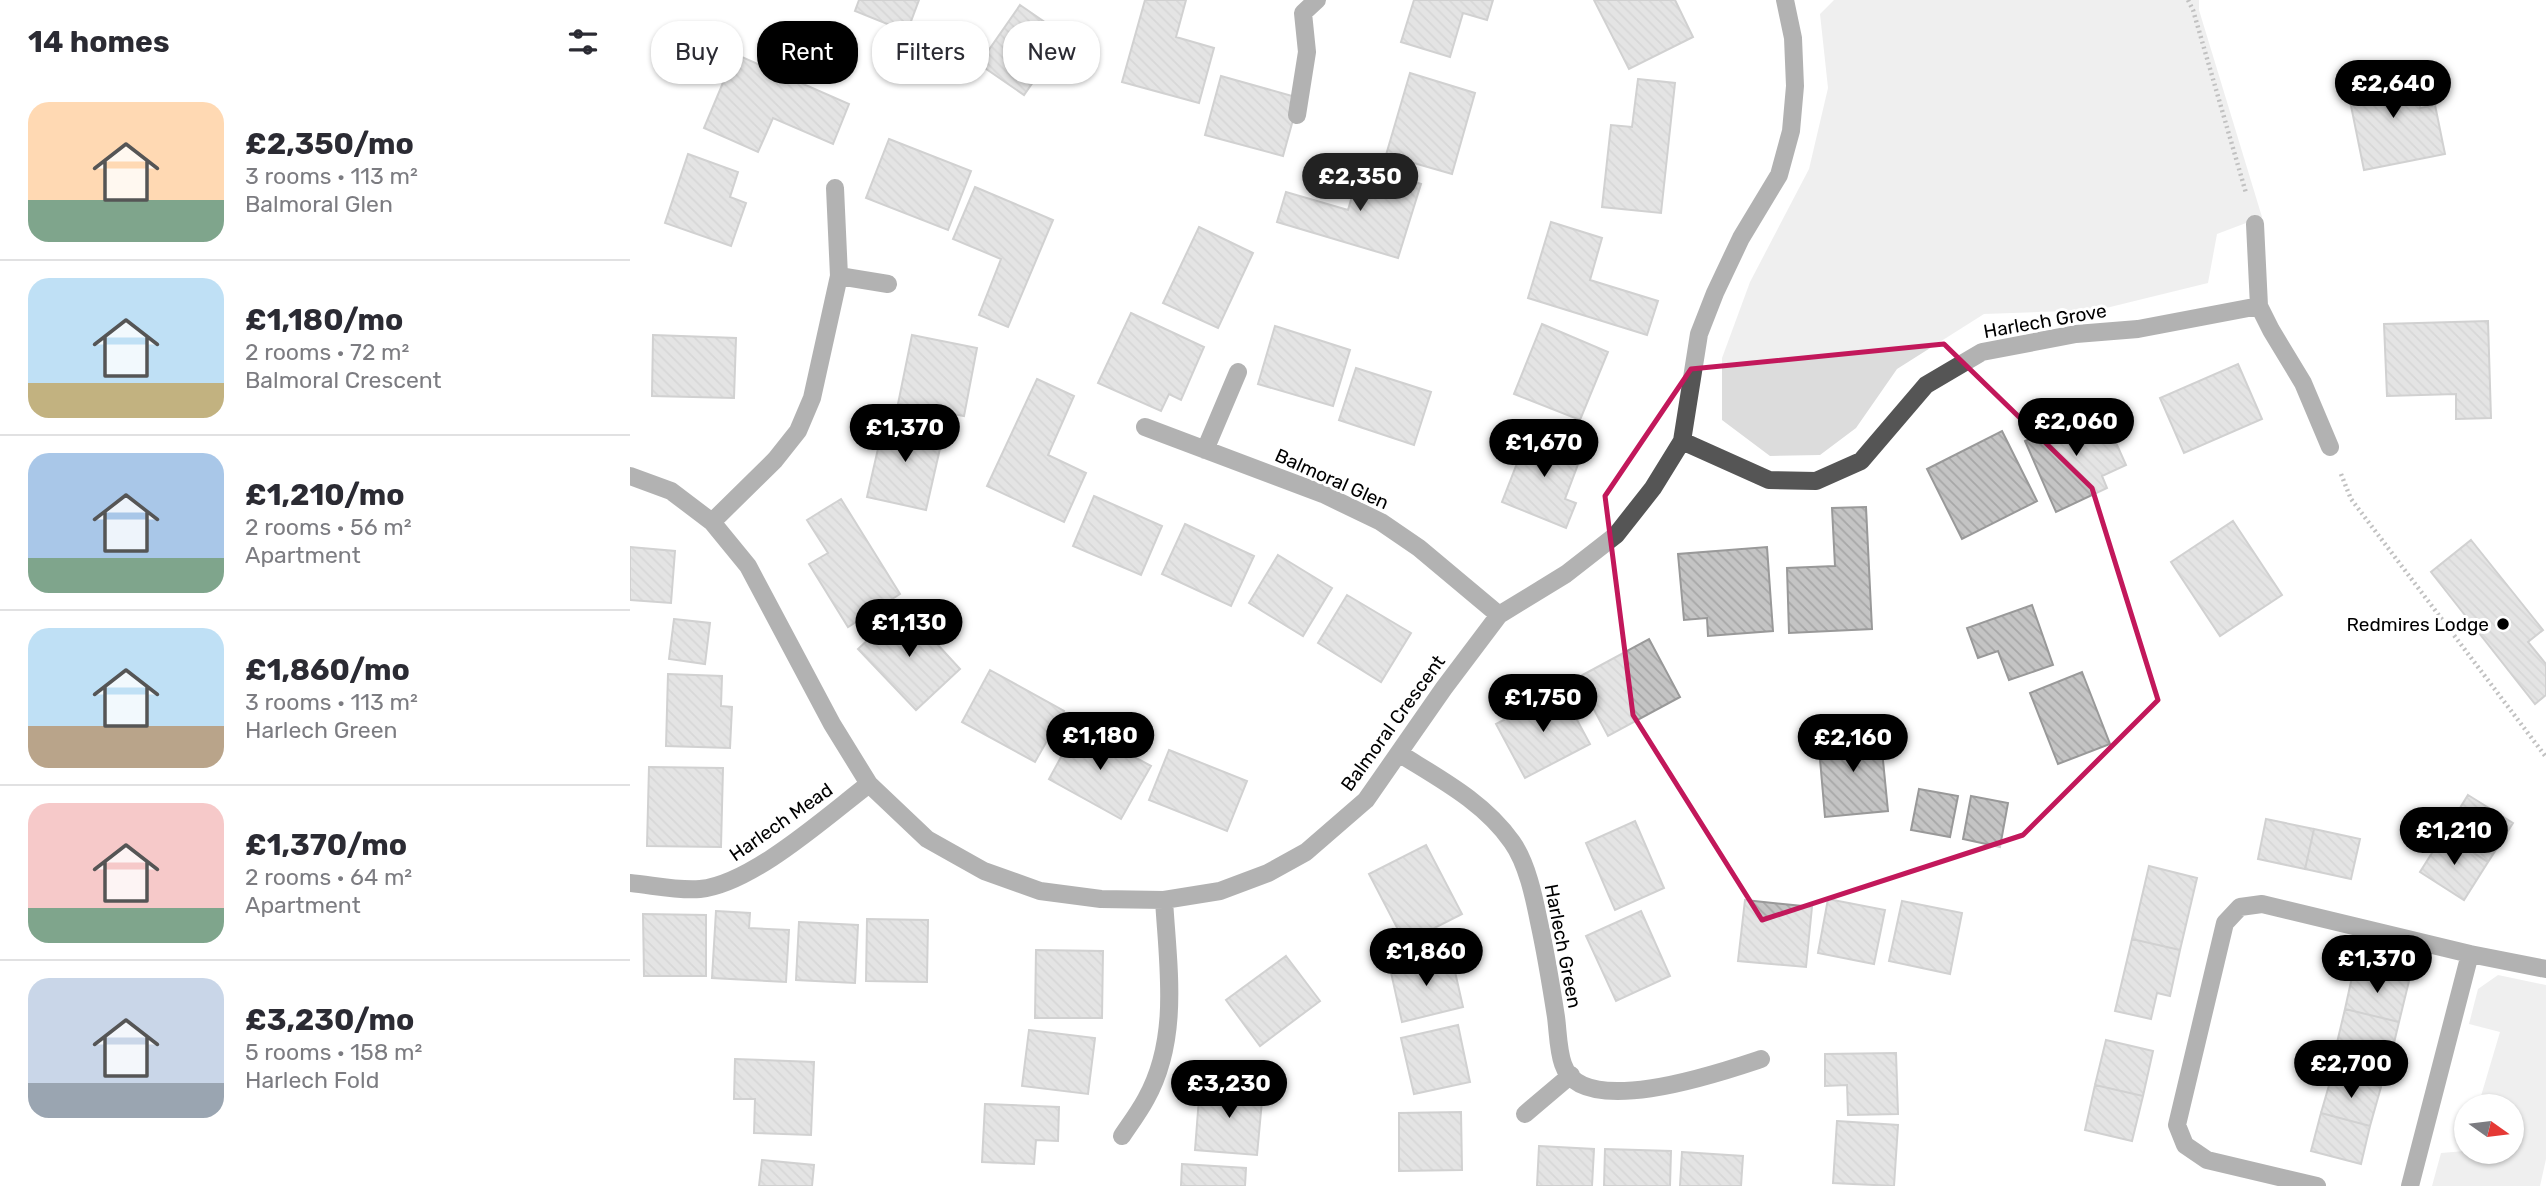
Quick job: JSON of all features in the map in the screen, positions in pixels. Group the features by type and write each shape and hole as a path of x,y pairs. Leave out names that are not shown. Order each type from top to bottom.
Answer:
{"street":[{"path":"1297,115 1307,52 1303,13 1317,0"},
{"name":"Balmoral Crescent","path":"630,476 671,491 712,522 748,566 832,724 869,784 927,839 984,872 1040,891 1101,899 1164,900 1220,891 1268,873 1306,852 1366,800 1499,615 1566,574 1616,535 1653,488 1682,441 1699,334 1741,238 1779,175 1791,131 1795,86 1793,38 1785,0"},
{"path":"712,522 775,460 797,430 812,398 839,276 835,188"},
{"path":"2255,224 2259,306 2303,383 2330,447"},
{"path":"839,276 888,285"},
{"name":"Harlech Grove","path":"1682,441 1769,480 1816,481 1861,461 1926,385 1982,352 2076,334 2138,328 2259,306"},
{"path":"1205,450 1238,372"},
{"name":"Balmoral Glen","path":"1145,427 1322,494 1381,522 1419,548 1499,615"},
{"name":"Harlech Green","path":"1400,754 1473,800 1513,843 1532,889 1550,973 1563,1066 1571,1076"},
{"name":"Harlech Mead","path":"630,883 700,889 738,879 772,858 869,784"},
{"path":"1122,1136 1147,1098 1164,1056 1171,1016 1164,900"},
{"path":"2318,1186 2207,1160 2185,1145 2177,1125 2225,923 2240,907 2262,904 2470,954 2546,969"},
{"path":"2410,1186 2470,954"},
{"path":"1525,1114 1571,1076 1576,1082 1597,1091 1658,1087 1711,1076 1761,1059"}],"path":[{"path":"2188,0 2255,224"},
{"path":"2330,447 2351,499 2546,757"}],"highlighted area":[{"path":"1944,344 2092,488 2158,700 2023,835 1762,920 1633,715 1605,496 1691,369"}],"shaded area":[{"path":"1834,0 2199,0 2199,10 2262,217 2217,234 2208,283 2098,310 1984,314 1897,369 1856,428 1820,455 1770,456 1722,420 1722,358 1750,282 1809,169 1828,88 1820,14"},
{"path":"2498,975 2546,985 2546,1159 2540,1186 2432,1186 2441,1153 2454,1152 2454,1164 2524,1164 2524,1094 2482,1094 2500,1032 2469,1024 2478,989"}],"building":[{"path":"859,0 919,0 911,21 880,21 855,11"},
{"path":"1145,0 1186,0 1176,37 1214,48 1199,103 1122,82"},
{"path":"1414,0 1493,0 1487,20 1463,13 1450,57 1401,42"},
{"path":"1594,0 1675,0 1693,37 1629,69"},
{"path":"1020,5 1043,21 1009,21"},
{"path":"1003,29 1003,81 989,71 989,50"},
{"path":"743,58 757,64 757,84 803,84 849,104 833,144 773,118 758,152 704,128 722,84 743,84"},
{"path":"2412,68 2420,108 2435,105 2445,154 2364,170 2346,81"},
{"path":"1410,73 1475,93 1452,174 1386,155"},
{"path":"1221,76 1299,98 1283,156 1205,135"},
{"path":"1638,79 1675,83 1661,213 1602,207 1611,125 1632,127"},
{"path":"1008,84 1032,84 1024,95"},
{"path":"889,139 971,171 948,230 866,198"},
{"path":"688,154 738,172 730,197 746,203 731,246 665,223"},
{"path":"1361,166 1421,184 1398,258 1277,222 1286,192 1348,210"},
{"path":"975,187 1053,220 1008,327 979,315 1001,259 953,239"},
{"path":"1551,222 1602,238 1590,280 1658,301 1647,335 1528,298"},
{"path":"1199,227 1253,253 1218,328 1163,303"},
{"path":"1131,313 1204,347 1181,400 1169,394 1161,411 1098,383"},
{"path":"2488,321 2491,418 2456,419 2456,394 2387,396 2384,324"},
{"path":"1542,324 1608,352 1580,420 1514,394"},
{"path":"1275,326 1350,350 1333,406 1258,384"},
{"path":"653,335 736,338 734,398 652,396"},
{"path":"912,335 977,348 964,416 898,404"},
{"path":"2238,364 2262,419 2184,453 2160,398"},
{"path":"1356,368 1431,392 1414,445 1339,420"},
{"path":"1037,379 1074,396 1048,455 1086,473 1064,522 987,486"},
{"path":"2100,407 2126,465 2102,476 2107,488 2056,512 2025,441"},
{"path":"885,418 944,431 926,510 867,497"},
{"path":"1530,430 1583,451 1565,499 1576,503 1566,528 1502,502"},
{"path":"2002,431 2037,501 1962,539 1927,469"},
{"path":"1094,496 1162,526 1141,575 1073,546"},
{"path":"841,499 900,594 848,627 809,564 828,553 807,520"},
{"path":"1866,507 1872,629 1789,633 1787,568 1835,566 1832,508"},
{"path":"2233,521 2282,595 2220,636 2171,562"},
{"path":"1185,524 1254,556 1231,606 1162,574"},
{"path":"2471,540 2543,630 2528,642 2546,664 2546,695 2535,704 2431,572"},
{"path":"630,547 675,551 671,603 630,600"},
{"path":"1767,547 1773,631 1708,636 1707,618 1684,620 1678,554"},
{"path":"1278,555 1332,588 1303,636 1249,603"},
{"path":"1347,595 1411,633 1381,682 1318,643"},
{"path":"2032,605 2053,665 2009,680 1998,651 1978,658 1967,628"},
{"path":"903,607 960,669 916,710 858,649"},
{"path":"674,619 710,623 705,664 669,659"},
{"path":"1649,639 1680,697 1608,736 1577,678"},
{"path":"990,670 1064,711 1035,762 962,722"},
{"path":"2082,672 2110,744 2058,764 2030,693"},
{"path":"668,674 722,676 721,706 732,707 730,748 666,746"},
{"path":"1561,690 1590,744 1525,778 1496,724"},
{"path":"1078,726 1151,766 1121,819 1049,779"},
{"path":"1880,730 1888,811 1825,817 1818,736"},
{"path":"1169,750 1247,781 1227,831 1149,800"},
{"path":"649,767 723,768 721,847 647,846"},
{"path":"1919,789 1958,796 1950,837 1911,830"},
{"path":"2468,795 2513,823 2488,862 2444,834"},
{"path":"1971,796 2008,803 2000,847 1963,839"},
{"path":"2266,819 2314,829 2305,869 2258,859"},
{"path":"1635,821 1664,888 1615,910 1586,843"},
{"path":"2314,829 2360,839 2351,879 2305,869"},
{"path":"2444,834 2488,862 2464,900 2420,872"},
{"path":"1426,845 1462,914 1405,943 1369,874"},
{"path":"2149,866 2197,878 2180,950 2132,939"},
{"path":"1828,899 1885,910 1874,964 1818,953"},
{"path":"1745,900 1812,907 1806,967 1738,961"},
{"path":"1902,901 1962,913 1950,974 1889,961"},
{"path":"716,911 750,913 749,928 789,930 786,982 712,978"},
{"path":"1641,911 1670,976 1616,1001 1586,936"},
{"path":"643,914 706,915 706,976 644,976"},
{"path":"867,919 928,920 927,982 866,981"},
{"path":"799,922 858,925 855,983 796,980"},
{"path":"2132,939 2180,950 2170,996 2157,993 2151,1019 2115,1011"},
{"path":"1036,950 1103,951 1102,1018 1035,1018"},
{"path":"1451,954 1463,1007 1402,1022 1390,968"},
{"path":"1286,956 1320,1001 1260,1046 1226,1000"},
{"path":"2354,968 2409,981 2399,1022 2345,1009"},
{"path":"2345,1009 2399,1022 2389,1064 2335,1051"},
{"path":"1458,1025 1470,1082 1414,1094 1401,1038"},
{"path":"1029,1030 1095,1038 1088,1094 1022,1086"},
{"path":"2106,1040 2153,1051 2143,1096 2095,1085"},
{"path":"1896,1053 1898,1114 1848,1115 1847,1085 1825,1086 1825,1054"},
{"path":"735,1059 814,1062 811,1135 754,1133 755,1099 734,1099"},
{"path":"2332,1075 2381,1087 2370,1126 2321,1113"},
{"path":"1200,1085 1263,1090 1257,1155 1195,1150"},
{"path":"2095,1085 2143,1096 2132,1141 2085,1130"},
{"path":"985,1104 1059,1107 1058,1141 1036,1140 1034,1164 982,1162"},
{"path":"1461,1112 1462,1170 1399,1171 1399,1113"},
{"path":"2321,1113 2370,1126 2361,1164 2311,1151"},
{"path":"1837,1121 1898,1125 1894,1186 1833,1183"},
{"path":"1539,1146 1594,1149 1592,1186 1537,1186"},
{"path":"1605,1149 1671,1151 1670,1186 1604,1186"},
{"path":"1682,1152 1743,1156 1741,1186 1680,1186"},
{"path":"762,1160 814,1165 812,1186 759,1186"},
{"path":"1182,1164 1246,1168 1245,1186 1181,1186"}],"place":[{"name":"Redmires Lodge","path":"2503,624"}]}
